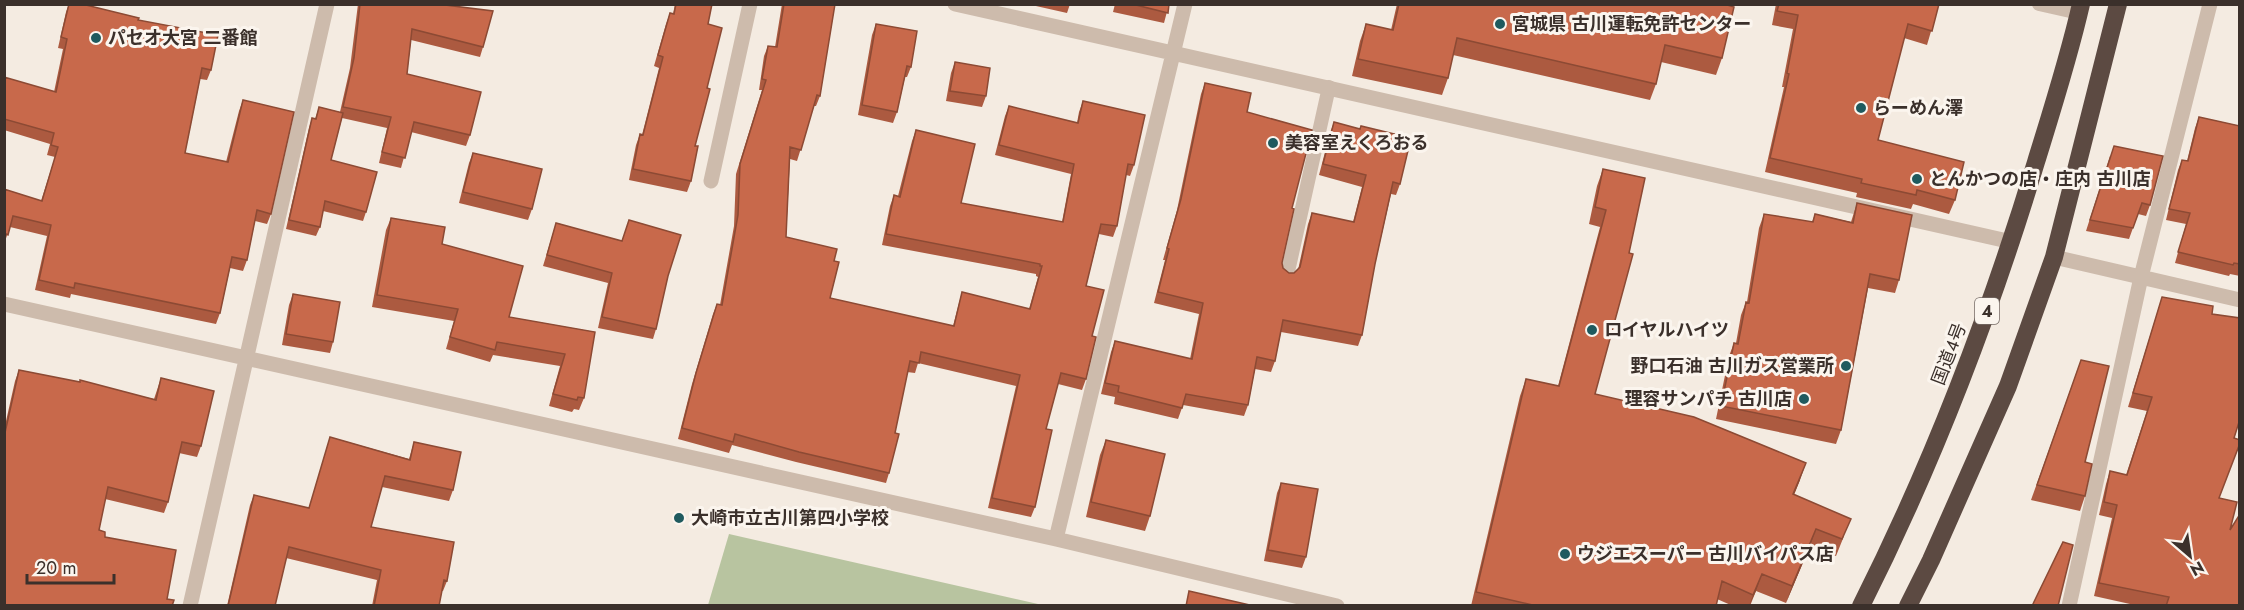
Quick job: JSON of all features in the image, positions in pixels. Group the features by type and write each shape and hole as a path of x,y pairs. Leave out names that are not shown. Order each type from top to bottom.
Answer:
{"highway":[{"path":"1908,606 1931,560 2008,386 2055,257 2118,4"},
{"name":"国道4号","path":"1861,606 1893,542 1963,378 2012,242 2080,9"}],"street":[{"path":"190,606 327,4"},
{"path":"711,181 750,4"},
{"path":"955,4 2012,242"},
{"path":"1056,539 1185,4"},
{"path":"2069,606 2141,277 2210,4"},
{"path":"2055,257 2240,300"},
{"path":"4,304 1056,539 1337,606"}],"lane":[{"path":"2038,4 2080,9"},
{"path":"1287,276 1329,87"}],"green space":[{"path":"729,534 1038,604 708,605"}],"building":[{"path":"69,4 82,4 139,18 138,20 218,35 211,70 202,68 185,153 228,162 243,100 294,112 271,214 257,210 247,260 232,257 220,313 75,283 74,288 39,280 51,225 13,216 8,235 4,233 4,189 42,201 58,147 51,145 54,133 4,119 4,77 56,92 67,39 61,37"},
{"path":"360,4 437,4 493,11 483,47 412,29 407,74 481,92 470,135 414,122 405,158 382,152 391,117 343,107 354,58"},
{"path":"676,4 712,4 708,24 722,28 707,88 710,89 695,146 698,146 691,181 633,169 640,134 643,135 663,57 658,55 670,13 674,14"},
{"path":"784,4 835,4 820,96 817,95 801,150 790,147 786,237 837,249 834,261 839,262 830,298 954,326 962,292 1030,309 1042,266 1040,264 886,234 894,195 900,197 916,130 975,144 961,203 1063,222 1074,164 999,145 1009,106 1078,123 1083,101 1145,115 1134,165 1128,164 1117,226 1101,224 1086,286 1104,290 1092,336 1096,337 1086,379 1061,373 1046,429 1052,430 1035,507 992,498 1020,375 921,352 919,363 910,361 895,433 899,434 889,473 735,434 733,442 682,428 717,304 722,305 738,215 740,164 766,80 762,79 768,46 777,47"},
{"path":"1132,4 1169,4 1168,13"},
{"path":"1399,4 1724,4 1734,7 1722,58 1665,45 1656,84 1457,38 1448,78 1358,59 1366,24 1393,30"},
{"path":"1779,4 1939,4 1932,31 1908,24 1878,140 1964,162 1955,200 1917,190 1916,195 1861,183 1862,179 1770,158 1789,74 1787,73 1798,15 1777,11"},
{"path":"876,24 917,31 911,67 907,66 897,112 862,105"},
{"path":"955,62 990,68 986,96 950,91"},
{"path":"1205,83 1251,93 1247,112 1312,130 1292,208 1294,209 1282,263 1283,268 1289,273 1294,273 1300,267 1312,213 1354,222 1366,175 1323,164 1334,122 1411,138 1400,184 1393,182 1362,335 1283,320 1275,361 1257,357 1248,405 1186,394 1182,408 1118,392 1119,386 1105,383 1115,341 1192,359 1203,303 1158,292 1169,249 1167,248 1181,199"},
{"path":"319,107 343,113 331,160 377,172 366,212 325,201 320,227 289,220 312,118 316,119"},
{"path":"2199,117 2240,126 2240,264 2234,263 2233,265 2178,252 2190,213 2169,209 2182,160 2188,161"},
{"path":"2114,146 2163,156 2150,205 2142,203 2133,228 2090,220"},
{"path":"473,153 542,169 532,209 463,192"},
{"path":"1603,169 1645,178 1629,253 1633,254 1595,394 1694,417 1806,463 1793,494 1851,519 1842,539 1816,529 1792,586 1762,574 1753,595 1722,581 1716,606 1537,606 1476,592 1526,379 1559,386 1606,210 1595,207"},
{"path":"1857,203 1912,215 1899,280 1870,274 1841,430 1721,406 1734,343 1738,344 1746,302 1749,303 1764,214 1813,222 1815,214 1853,223"},
{"path":"391,218 445,227 442,244 523,266 509,317 595,332 584,398 578,397 577,400 553,394 565,354 497,342 495,350 450,337 458,309 377,295"},
{"path":"629,220 681,235 668,276 656,329 602,317 612,273 547,255 556,223 622,241"},
{"path":"293,294 340,302 333,342 286,334"},
{"path":"2162,297 2213,306 2212,314 2240,318 2240,419 2234,438 2240,440 2240,443 2219,498 2237,502 2230,530 2240,514 2240,606 2166,606 2169,597 2099,583 2117,505 2104,502 2110,471 2127,475 2152,397 2133,393"},
{"path":"2081,360 2109,366 2085,462 2092,464 2085,496 2037,485"},
{"path":"19,370 80,382 80,380 156,400 161,378 214,391 201,446 182,442 168,502 108,487 99,530 105,532 105,537 176,550 167,599 174,600 172,606 4,606 4,437"},
{"path":"330,437 410,460 414,442 461,452 453,490 385,476 371,527 454,542 447,581 444,580 439,606 374,606 381,570 289,547 275,606 228,606 254,495 309,508"},
{"path":"1106,440 1165,454 1150,516 1091,502"},
{"path":"1281,483 1318,489 1306,557 1268,550"},
{"path":"2063,542 2073,545 2058,606 2032,606"},
{"path":"1189,591 1254,606 1186,606"}],"place":[{"name":"宮城県 古川運転免許センター","path":"1500,24"},
{"name":"パセオ大宮 二番館","path":"96,38"},
{"name":"らーめん澤","path":"1861,108"},
{"name":"美容室えくろおる","path":"1273,143"},
{"name":"とんかつの店・庄内 古川店","path":"1917,179"},
{"name":"ロイヤルハイツ","path":"1592,330"},
{"name":"野口石油 古川ガス営業所","path":"1846,366"},
{"name":"理容サンパチ 古川店","path":"1804,399"},
{"name":"大崎市立古川第四小学校","path":"679,518"},
{"name":"ウジエスーパー 古川バイパス店","path":"1565,554"}]}
